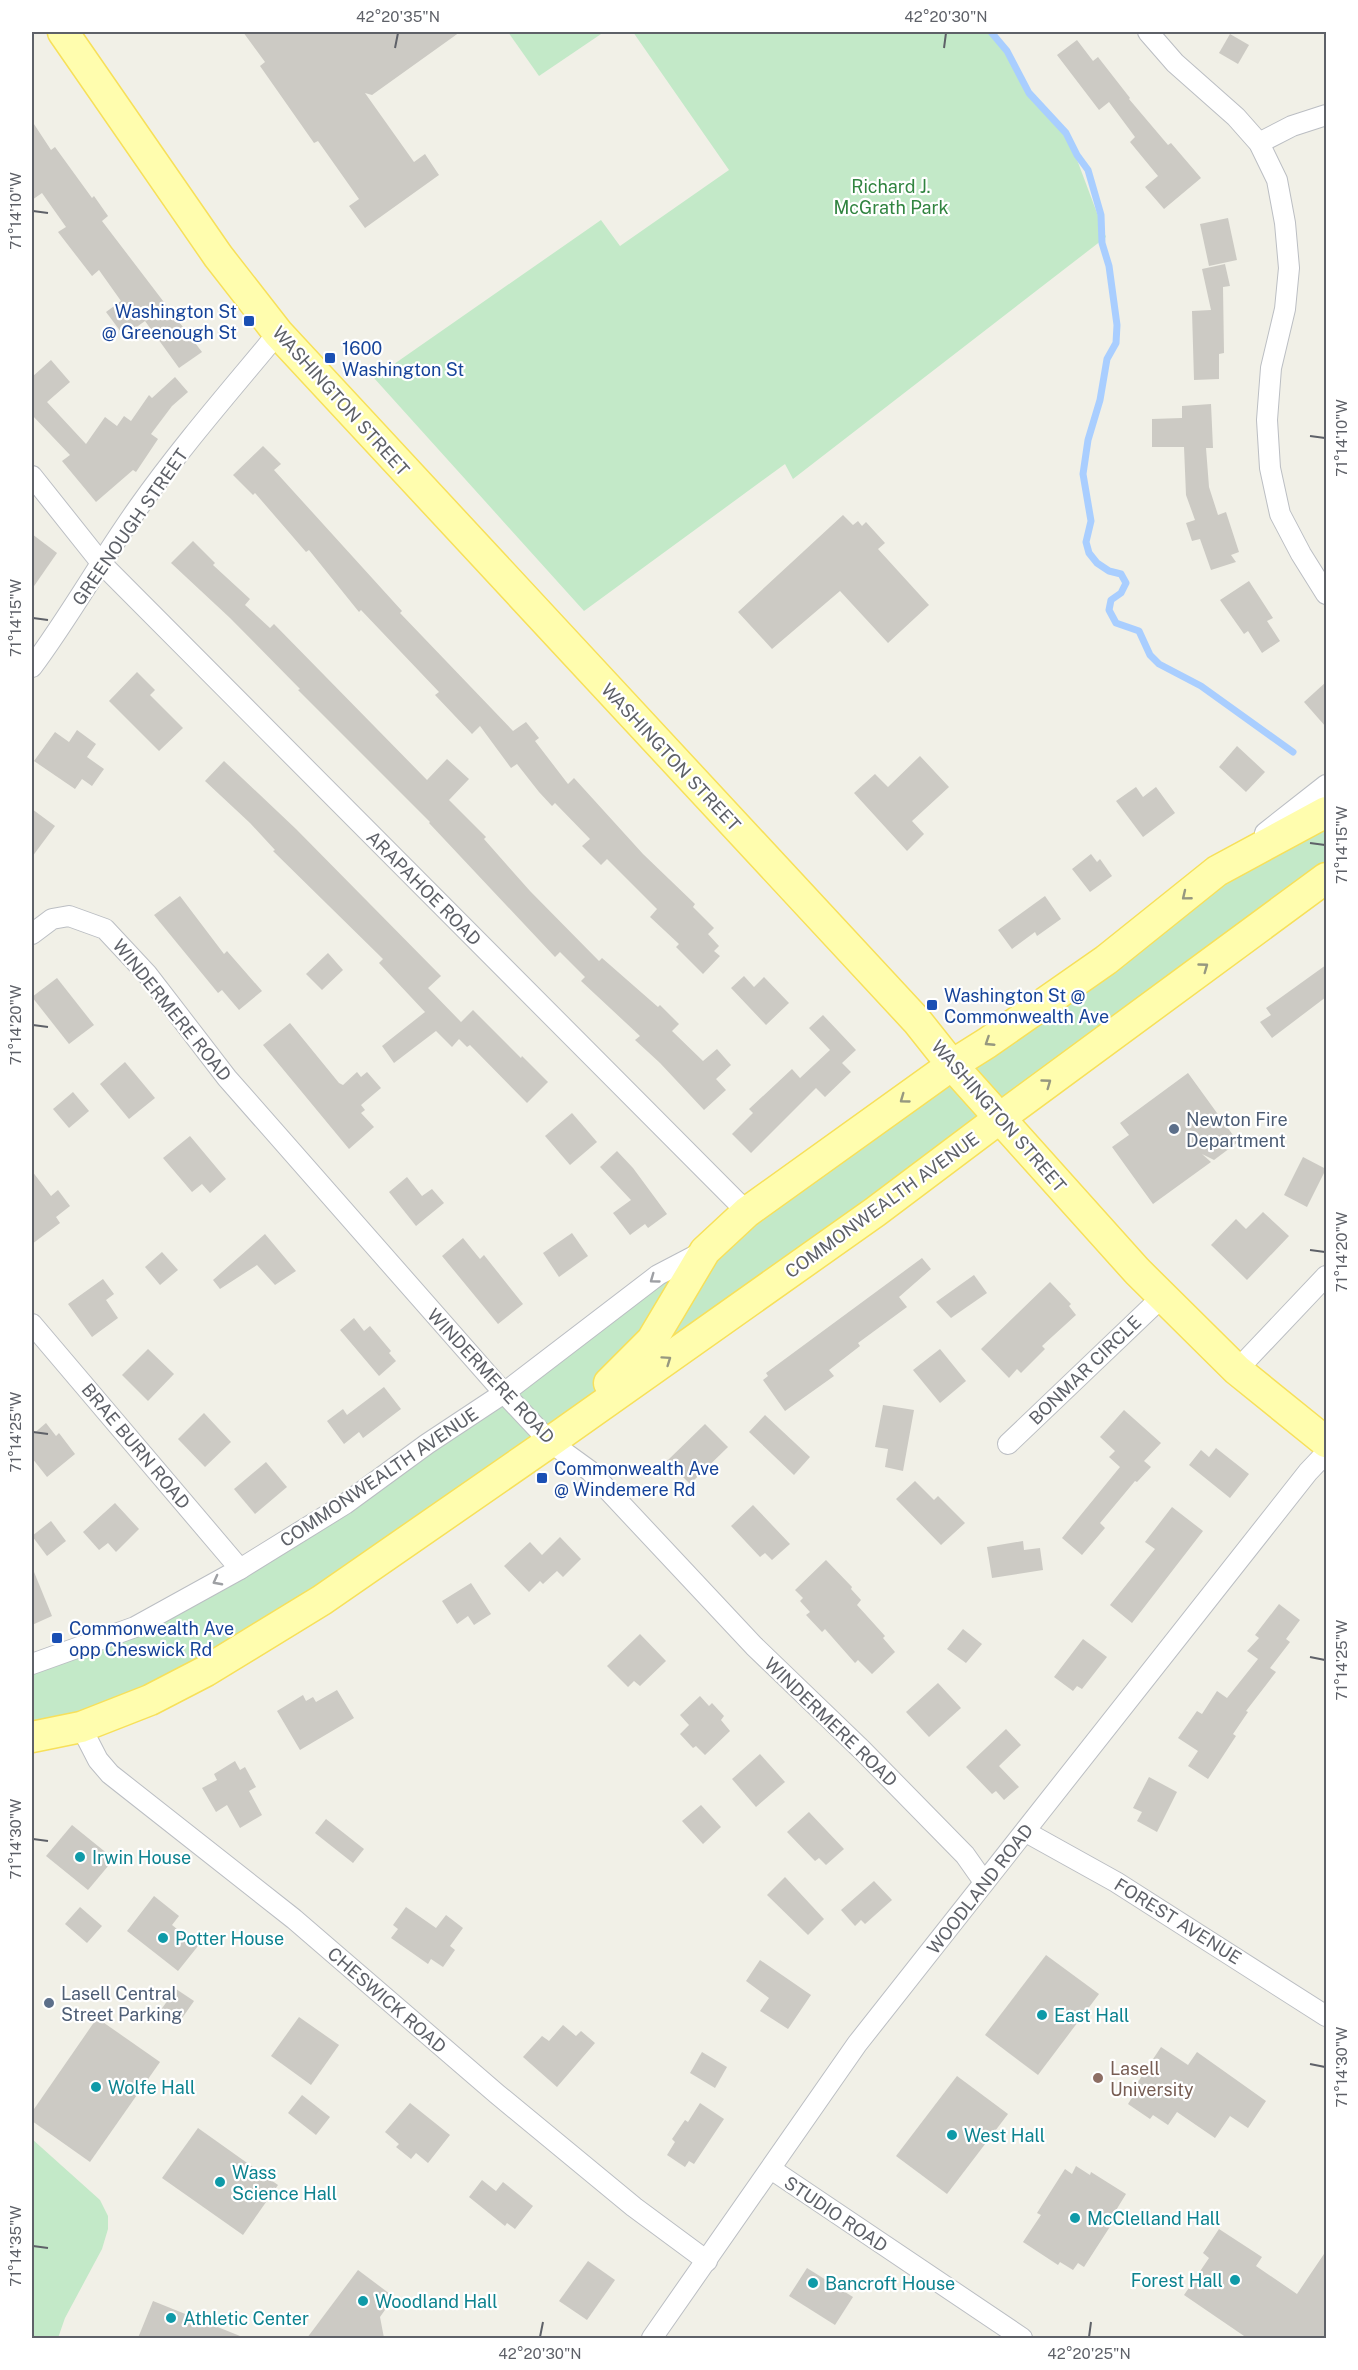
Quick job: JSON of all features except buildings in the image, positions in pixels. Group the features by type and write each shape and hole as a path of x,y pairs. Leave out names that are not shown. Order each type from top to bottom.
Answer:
{"main road":[{"name":"WASHINGTON STREET","path":"63,32 218,256 278,333 917,1021 951,1065 1162,1297 1237,1370 1326,1442"},
{"name":"COMMONWEALTH AVENUE","path":"550,1442 652,1340 705,1251 747,1212 951,1065 987,1043 1106,960 1217,872 1326,812"},
{"name":"COMMONWEALTH AVENUE","path":"32,1737 81,1727 150,1700 206,1671 322,1600 866,1219 1326,878"}],"street":[{"path":"1148,32 1175,63 1236,117 1259,143 1276,180 1285,223 1289,268 1285,309 1271,368 1267,420 1270,468 1280,514 1326,594"},
{"path":"1259,143 1292,126 1326,115"},
{"name":"GREENOUGH STREET","path":"32,667 137,510 173,461 278,333"},
{"name":"ARAPAHOE ROAD","path":"32,476 102,564 747,1212"},
{"name":"COMMONWEALTH AVENUE","path":"1217,872 1326,785"},
{"name":"WINDERMERE ROAD","path":"32,934 52,919 69,916 105,929 147,974 227,1078 504,1393 550,1442 590,1471 754,1646 862,1750 965,1855 984,1882"},
{"name":"COMMONWEALTH AVENUE","path":"32,1664 135,1627 240,1569 345,1504 427,1444 504,1393 658,1275 705,1251"},
{"path":"1237,1370 1326,1276"},
{"name":"BONMAR CIRCLE","path":"1008,1444 1162,1297"},
{"name":"BRAE BURN ROAD","path":"32,1324 240,1569"},
{"name":"WOODLAND ROAD","path":"652,2338 857,2044 1308,1472 1326,1453"},
{"name":"CHESWICK ROAD","path":"81,1727 101,1765 110,1773 294,1919 497,2094 634,2207 706,2261"},
{"name":"FOREST AVENUE","path":"1026,1832 1116,1882 1326,2016"},
{"name":"STUDIO ROAD","path":"771,2169 1022,2338"}],"green space":[{"path":"508,32 604,32 539,76"},
{"name":"Richard J. McGrath Park","path":"633,32 990,32 1004,47 1029,92 1060,125 1070,141 1106,237 793,479 785,464 584,611 374,378 601,220 620,246 729,170"},
{"path":"1326,785 1326,878 206,1671 32,1737 32,1664 82,1647 345,1504"},
{"path":"32,2139 100,2200 108,2216 108,2229 102,2249 65,2318 58,2338 32,2338"}],"waterway":[{"path":"991,32 1007,51 1029,93 1066,133 1088,170 1101,215 1102,243 1109,266 1117,325 1116,343 1107,359 1100,400 1088,440 1083,474 1091,521 1086,542 1089,553 1097,563 1109,571 1121,574 1126,583 1121,593 1111,600 1109,610 1116,623 1139,631 1150,655 1159,664 1201,686 1293,752"}],"place":[{"name":"Washington St @ Greenough St","path":"249,321"},
{"name":"1600 Washington St","path":"330,358"},
{"name":"Washington St @ Commonwealth Ave","path":"932,1005"},
{"name":"Newton Fire Department","path":"1174,1129"},
{"name":"Commonwealth Ave @ Windemere Rd","path":"542,1478"},
{"name":"Commonwealth Ave opp Cheswick Rd","path":"57,1638"},
{"name":"Irwin House","path":"80,1857"},
{"name":"Potter House","path":"163,1938"},
{"name":"Lasell Central Street Parking","path":"49,2003"},
{"name":"East Hall","path":"1042,2015"},
{"name":"Lasell University","path":"1098,2078"},
{"name":"Wolfe Hall","path":"96,2087"},
{"name":"West Hall","path":"952,2135"},
{"name":"Wass Science Hall","path":"220,2182"},
{"name":"McClelland Hall","path":"1075,2218"},
{"name":"Forest Hall","path":"1235,2280"},
{"name":"Bancroft House","path":"813,2283"},
{"name":"Woodland Hall","path":"363,2301"},
{"name":"Athletic Center","path":"171,2318"}]}
